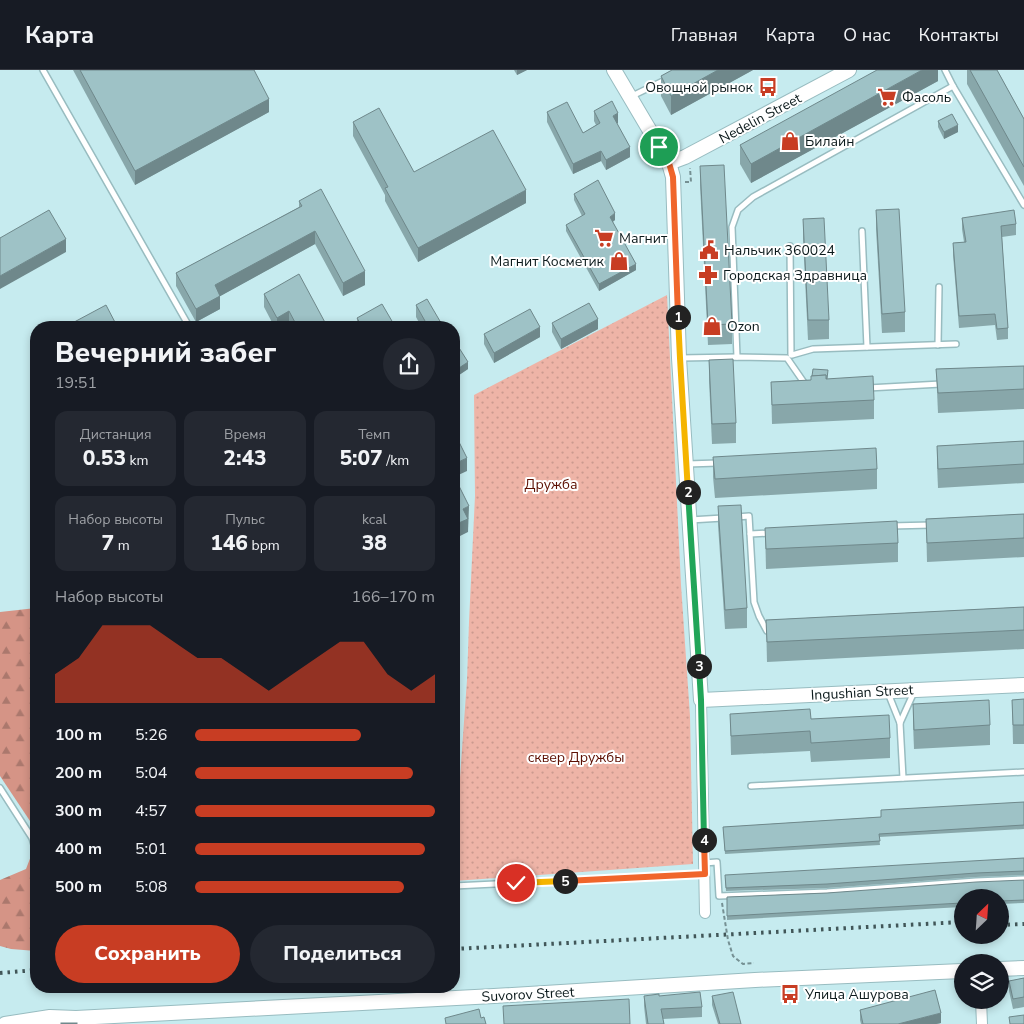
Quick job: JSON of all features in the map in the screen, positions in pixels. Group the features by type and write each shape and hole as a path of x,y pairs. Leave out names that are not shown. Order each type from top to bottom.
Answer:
{"street":[{"path":"614,70 669,163 673,183 680,358 701,700 705,913"},
{"name":"Nedelin Street","path":"669,163 685,158 841,72"},
{"name":"Ingushian Street","path":"701,700 1024,685"},
{"path":"1009,969 1024,968"},
{"name":"Suvorov Street","path":"5,1024 76,1018 755,980 954,971"},
{"path":"981,1009 982,1024"}],"lane":[{"path":"44,70 186,321"},
{"path":"945,70 1024,205"},
{"path":"630,98 668,78"},
{"path":"737,357 732,226 738,210 753,197 953,86"},
{"path":"862,231 867,347"},
{"path":"790,246 790,356 811,391"},
{"path":"938,345 939,287"},
{"path":"680,358 790,356 813,349 956,344"},
{"path":"859,388 946,383"},
{"path":"686,464 725,462"},
{"path":"690,520 749,516 754,602 767,630 777,630"},
{"path":"879,527 937,525"},
{"path":"750,534 780,533"},
{"path":"900,723 915,689"},
{"path":"887,691 900,723 903,778"},
{"path":"751,786 1024,772"},
{"path":"0,788 30,835"},
{"path":"704,863 717,862 719,896 827,892 1024,879"},
{"path":"460,886 705,874"}],"path":[{"path":"682,183 691,182 690,168"},
{"path":"720,896 733,956 744,964 754,964"}],"green space":[{"name":"сквер Дружбы","path":"667,295 681,585 690,716 693,864 460,881 460,777 467,680 475,496 474,395"},
{"path":"30,609 30,821 0,776 0,612"},
{"path":"30,859 30,951 0,946 0,880 26,869"}],"building":[{"path":"80,70 254,70 269,99 135,171"},
{"path":"672,70 718,70 671,96 661,76"},
{"path":"877,70 922,70 751,164 740,145"},
{"path":"970,70 997,70 1024,119 1024,167"},
{"path":"612,101 618,113 613,116 630,147 606,160 601,151 573,164 547,112 567,102 583,133 600,123 594,111"},
{"path":"379,108 414,172 493,130 526,190 418,248 385,188 388,187 353,122"},
{"path":"952,114 958,125 944,132 938,121"},
{"path":"724,165 732,324 708,325 700,166"},
{"path":"598,180 615,213 610,217 636,264 599,284 566,225 585,214 574,194"},
{"path":"321,189 365,271 343,283 315,231 215,285 220,296 196,309 176,273 302,206 299,201"},
{"path":"899,209 905,312 882,314 876,210"},
{"path":"49,210 66,239 0,276 0,238"},
{"path":"1014,210 1016,224 1001,226 1008,328 997,329 995,314 959,316 953,243 966,242 962,218"},
{"path":"824,218 829,320 808,320 803,219"},
{"path":"299,274 324,321 294,321 289,311 277,318 264,294"},
{"path":"427,299 440,321 425,321 416,305"},
{"path":"589,303 598,319 561,339 552,323"},
{"path":"382,304 392,321 359,321 357,318"},
{"path":"106,305 114,321 76,321"},
{"path":"530,309 540,327 494,353 484,334"},
{"path":"460,349 468,362 460,367"},
{"path":"733,359 736,423 712,424 709,360"},
{"path":"1024,366 1024,389 938,393 936,369"},
{"path":"813,369 828,370 827,379 826,375 812,376"},
{"path":"826,375 826,379 873,376 874,400 772,405 771,382 811,380 811,376"},
{"path":"1024,441 1024,464 938,469 937,446"},
{"path":"460,444 467,458 460,461"},
{"path":"876,448 877,469 715,479 713,457"},
{"path":"460,488 469,506 463,509 468,519 460,522"},
{"path":"741,505 747,608 725,610 718,506"},
{"path":"1024,514 1024,538 927,543 926,519"},
{"path":"897,521 898,543 766,549 765,528"},
{"path":"1024,607 1024,630 767,642 766,620"},
{"path":"1024,699 1024,725 1013,725 1012,700"},
{"path":"989,700 990,725 914,730 913,704"},
{"path":"810,709 811,719 889,715 890,738 811,743 810,731 731,736 730,714"},
{"path":"1024,802 1024,825 879,834 880,841 725,851 723,827 881,817 881,810"},
{"path":"1024,858 1024,871 827,884 726,888 725,875"},
{"path":"1024,880 1024,900 1009,901 1009,889 954,889 954,903 727,916 727,897 827,893"},
{"path":"1024,978 1024,997 1013,999 1009,981"},
{"path":"935,990 941,1013 898,1024 863,1024 860,1010"},
{"path":"700,992 702,1007 661,1009 664,1024 648,1024 644,996"},
{"path":"733,992 741,1024 720,1024 712,996"},
{"path":"629,999 630,1024 504,1024 503,1006"},
{"path":"479,1009 481,1018 484,1017 486,1024 446,1024 445,1018"},
{"path":"1024,1015 1024,1024 1010,1024 1009,1017"},
{"path":"77,1023 77,1024 61,1024"}],"railway":[{"path":"460,949 954,922"},
{"path":"1009,925 1024,924"},
{"path":"0,973 30,970"}],"place":[{"name":"Овощной рынок","path":"768,87"},
{"name":"Фасоль","path":"887,97"},
{"name":"Билайн","path":"790,141"},
{"name":"Магнит","path":"604,238"},
{"name":"Нальчик 360024","path":"709,250"},
{"name":"Магнит Косметик","path":"619,261"},
{"name":"Городская Здравница","path":"708,275"},
{"name":"Ozon","path":"712,326"},
{"name":"Улица Ашурова","path":"790,994"}],"route":[{"path":"516,883 705,874 701,700 680,358 673,177 669,163 659,147"}],"park label":[{"name":"Дружба","path":"551,484"}]}
